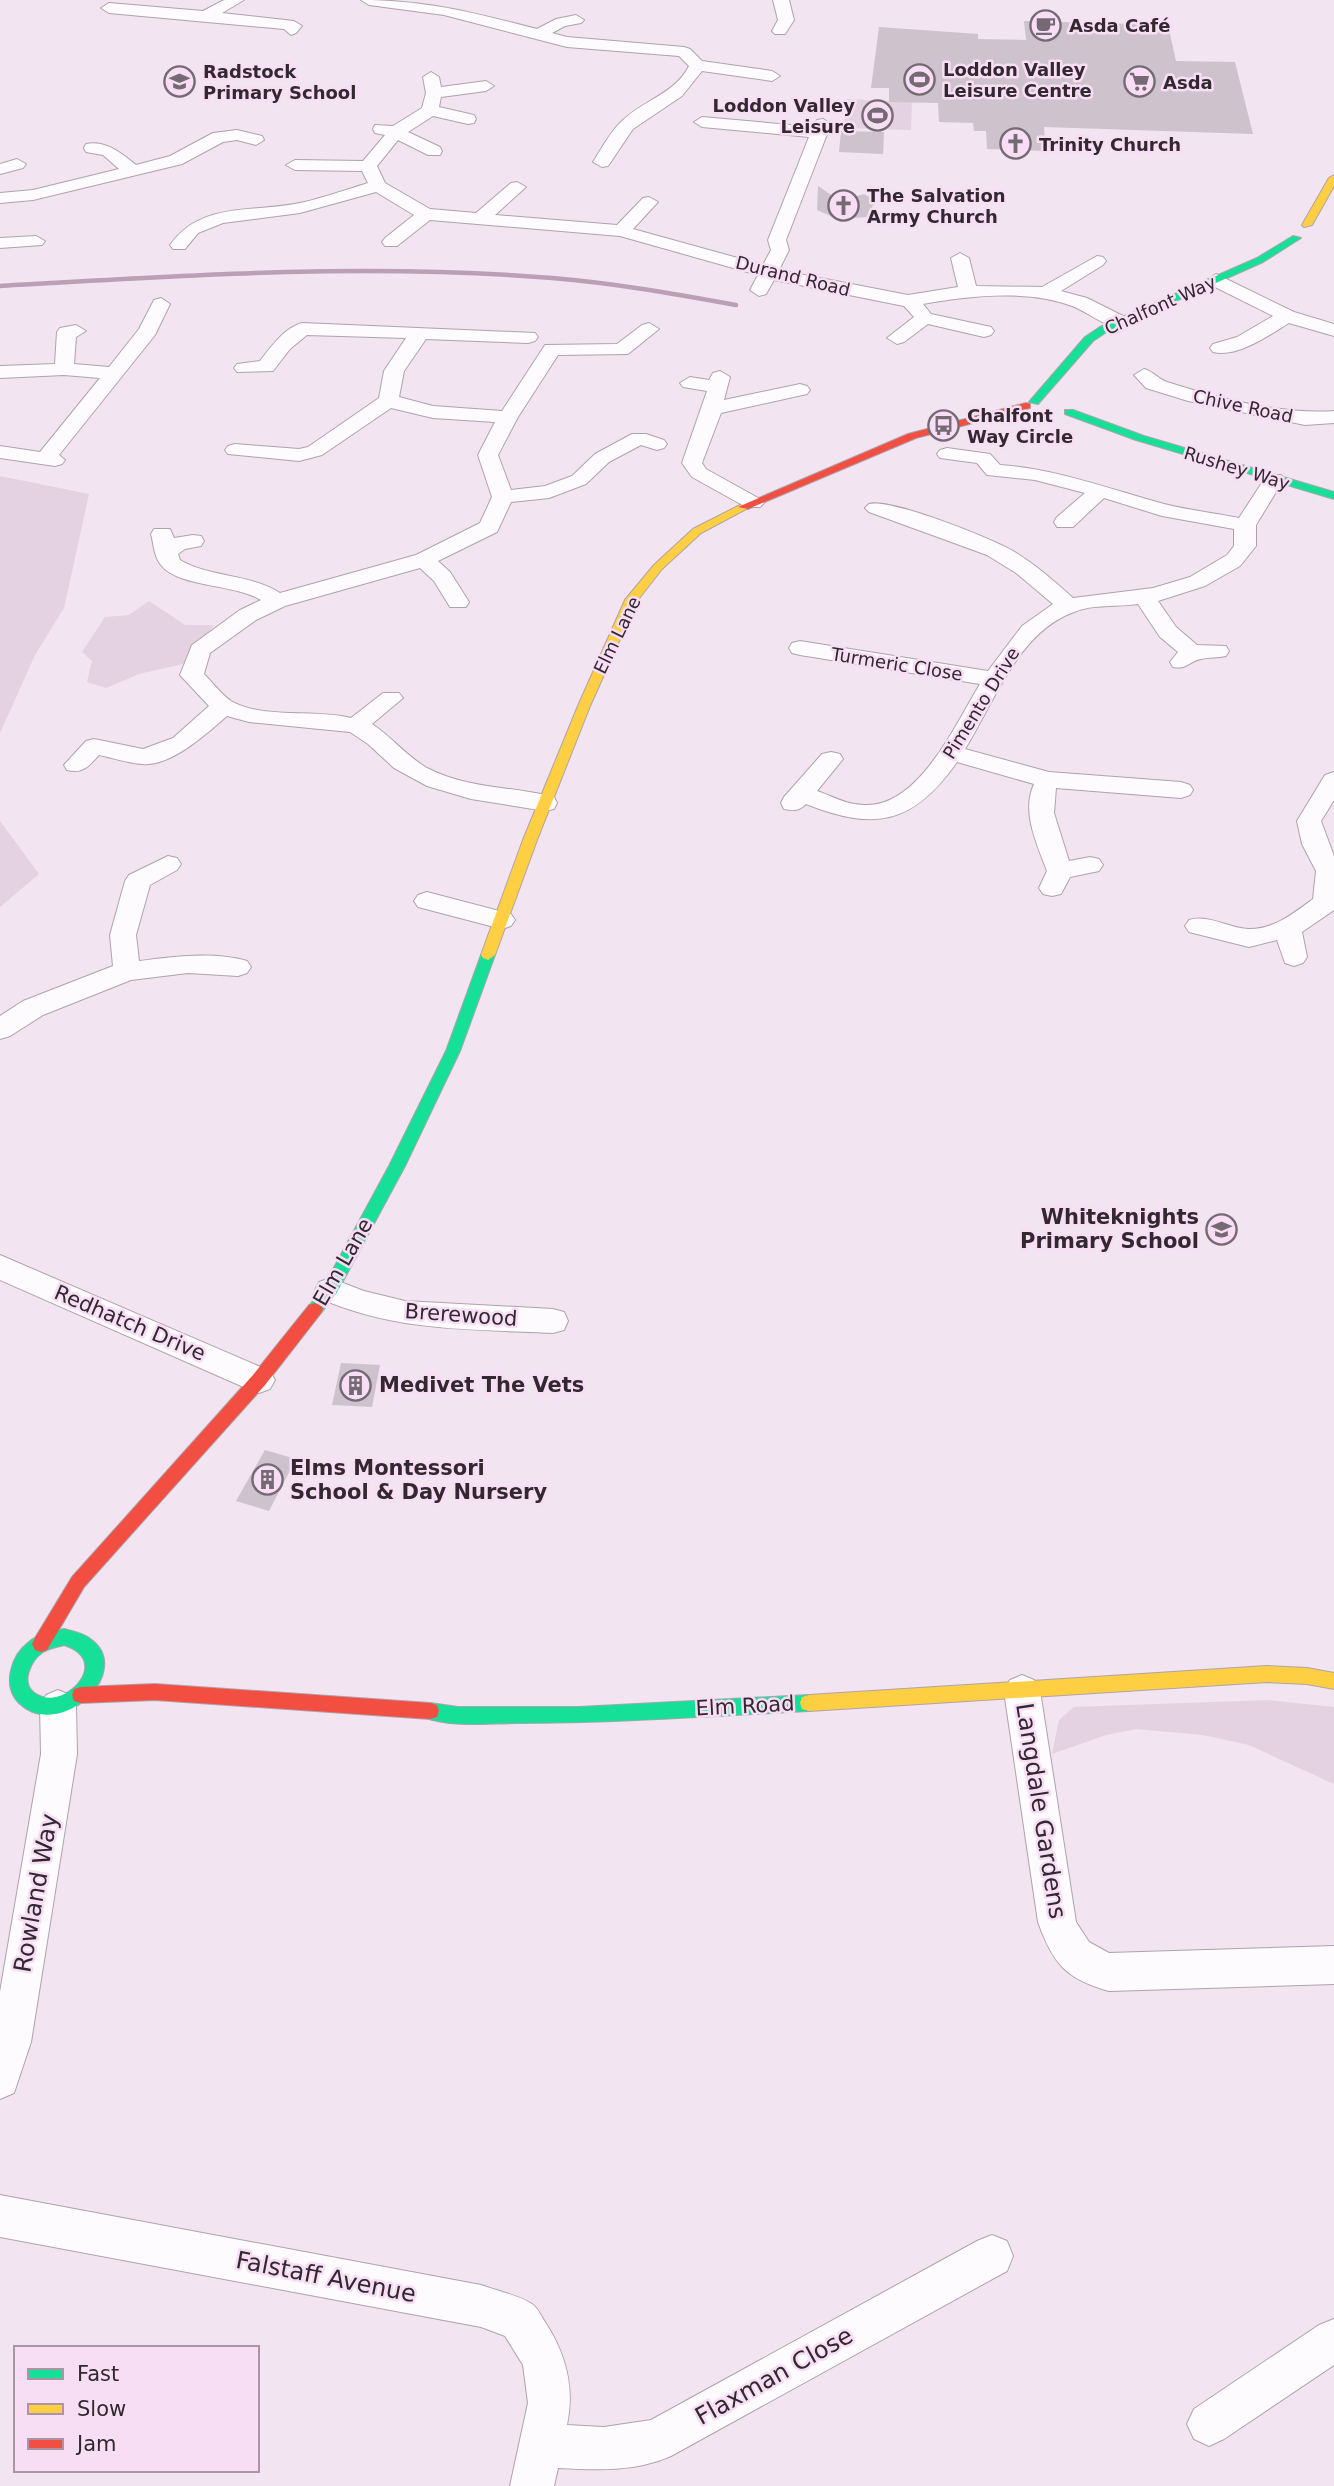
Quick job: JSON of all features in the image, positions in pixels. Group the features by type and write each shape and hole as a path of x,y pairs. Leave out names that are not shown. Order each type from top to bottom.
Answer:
{"street":[{"path":"205,16 236,0"},
{"path":"369,0 437,9 538,35 595,46 684,51 697,65 772,76"},
{"path":"421,26 437,9 460,7 471,0"},
{"path":"781,0 783,26 806,21"},
{"path":"109,8 155,8 295,26"},
{"path":"538,35 561,22 576,20"},
{"path":"585,62 595,46"},
{"path":"602,162 626,126 674,94 694,76 697,65"},
{"path":"368,166 388,131 432,93 486,86"},
{"path":"432,93 468,119"},
{"path":"606,121 626,126"},
{"path":"702,121 822,128 777,240 780,250 771,272 758,290"},
{"path":"388,131 434,151"},
{"path":"0,198 76,195 133,171 176,160 193,145 219,136 237,135 256,140"},
{"path":"125,144 100,150 133,171"},
{"path":"295,165 368,166"},
{"path":"179,245 192,229 220,218 300,208 378,186 368,166"},
{"name":"Chalfont Way","path":"1031,412 1089,339 1120,322 1272,255 1296,238 1310,233 1298,220 1319,202 1334,177"},
{"name":"Durand Road","path":"378,186 426,214 621,231 798,281 908,301 968,291 1046,293 1080,302 1120,322"},
{"path":"481,218 517,187"},
{"path":"621,231 649,202"},
{"path":"273,226 300,208"},
{"path":"391,242 426,214"},
{"path":"528,245 548,225"},
{"path":"1272,255 1276,233 1296,238"},
{"path":"960,258 968,291"},
{"path":"1046,293 1097,261"},
{"path":"1216,280 1287,316 1334,330"},
{"path":"908,301 925,318 984,331"},
{"path":"0,452 50,460 112,373 148,331 161,304"},
{"path":"1220,348 1244,341 1287,316"},
{"path":"897,338 925,318"},
{"path":"244,368 274,369 283,345 302,329 528,337"},
{"path":"545,803 442,785 404,764 369,732 355,726 318,718 254,716 223,707 192,675 200,650 248,615 276,601 424,560 488,527 503,497 488,455 553,342 626,354 649,329"},
{"path":"64,369 67,332 76,331"},
{"path":"126,331 148,331"},
{"path":"389,400 388,383 400,360 421,334"},
{"path":"1244,341 1262,354"},
{"path":"0,372 64,369 112,373"},
{"path":"1061,373 1062,413"},
{"path":"690,383 718,382 712,409 692,463 699,473 752,503 912,436 960,424 1031,412"},
{"name":"Chive Road","path":"1143,382 1188,395 1305,419 1334,417"},
{"path":"712,409 800,390"},
{"path":"389,400 407,408 434,412 509,417"},
{"path":"235,450 262,444 299,455 315,451 389,400"},
{"name":"Rushey Way","path":"1031,412 1047,401 1062,413 1334,496"},
{"path":"503,497 549,492 579,480 602,458 645,437"},
{"path":"947,454 983,458 988,476 1035,474 1100,489 1162,510 1244,525"},
{"name":"Pimento Drive","path":"831,759 797,798 873,813 906,801 929,781 952,753 993,679 1023,639 1047,616 1069,606 1095,600 1144,597 1198,580 1229,565 1245,546 1244,525 1274,479"},
{"path":"1065,522 1100,489"},
{"name":"Elm Lane","path":"41,1644 78,1583 260,1380 330,1290 440,1080 545,803 631,600 658,567 697,531 752,503"},
{"path":"876,508 949,537 996,551 1069,606"},
{"path":"193,541 164,544 170,564 185,572 219,577 256,587 276,601"},
{"path":"424,560 442,577 458,602"},
{"path":"1144,597 1187,657 1218,651"},
{"name":"Turmeric Close","path":"800,648 993,679"},
{"path":"355,726 391,698"},
{"path":"76,765 95,738 145,757 181,743 223,707"},
{"path":"952,753 1048,779 1181,790"},
{"path":"1048,779 1040,791 1044,832 1056,879 1090,865"},
{"path":"1198,926 1249,938 1288,929 1329,902 1329,871 1315,844 1309,821 1333,784"},
{"path":"127,971 123,934 138,881 168,864"},
{"path":"427,901 502,920"},
{"path":"1288,929 1294,957"},
{"path":"0,1029 33,1008 127,971 188,964 238,967"},
{"name":"Redhatch Drive","path":"0,1267 260,1380"},
{"name":"Brerewood","path":"330,1290 358,1302 405,1313 553,1321"},
{"name":"Elm Lane","path":"92,1593 105,1556"},
{"path":"2,1664 27,1655 41,1644 64,1637 84,1636 96,1661 95,1673 90,1685 54,1699 18,1675 27,1655"},
{"name":"Elm Road","path":"96,1661 155,1692"},
{"name":"Elm Road","path":"0,1693 54,1699 155,1692 402,1707 457,1715 579,1715 1022,1691 1266,1674 1307,1676 1334,1681"},
{"name":"Langdale Gardens","path":"1022,1691 1057,1922 1063,1941 1075,1958 1090,1968 1109,1972 1334,1965"},
{"name":"Rowland Way","path":"0,2079 11,2042 59,1754 54,1699"},
{"name":"Falstaff Avenue","path":"0,2216 481,2306 519,2320 544,2358 550,2403 532,2486"},
{"name":"Flaxman Close","path":"543,2445 604,2449 656,2441 992,2256"},
{"path":"1209,2424 1334,2340"}],"shaded area":[{"name":"Loddon Valley Leisure","path":"847,99 912,102 911,130 844,128"},
{"path":"0,476 89,494 64,608 35,655 0,733"},
{"path":"149,601 185,625 214,625 183,664 139,674 106,688 87,682 92,661 82,652 105,617 129,615"},
{"path":"0,821 39,874 0,907"},
{"path":"1268,1700 1334,1707 1334,1784 1249,1745 1203,1735 1136,1729 1106,1735 1052,1754 1059,1720 1074,1707"}],"building":[{"path":"1024,21 1168,25 1176,61 1235,62 1253,134 1044,127 1046,151 987,149 986,131 974,131 973,123 939,122 938,103 889,102 889,88 871,88 879,27 978,34 978,39 1026,40"},
{"path":"841,131 884,132 883,154 839,152"},
{"name":"The Salvation Army Church","path":"818,186 833,196 853,197 864,194 875,200 868,217 837,219 817,210"},
{"name":"Medivet The Vets","path":"341,1363 380,1365 372,1407 332,1405"},
{"name":"Elms Montessori School & Day Nursery","path":"265,1450 296,1459 269,1511 236,1501"}],"waterway":[{"path":"0,286 276,272 414,271 575,280 736,305"}],"traffic: fast":[{"path":"1034,402 1089,339 1104,329 1260,260 1296,238"},
{"path":"1069,412 1140,438 1334,496"},
{"path":"315,1309 330,1290 397,1166 453,1051 488,955"},
{"path":"64,1637 84,1644 93,1655 95,1667 92,1679 72,1700 43,1706 23,1695 19,1681 21,1667 29,1653 37,1646 64,1637"},
{"path":"430,1711 458,1715 579,1715 809,1703"}],"traffic: slow":[{"path":"1307,225 1334,178"},
{"path":"488,955 530,840 584,706 631,600 658,567 697,531 744,507"},
{"path":"809,1703 1267,1674 1307,1676 1334,1681"}],"traffic: jam":[{"path":"744,507 912,436 1026,406"},
{"path":"41,1644 78,1582 259,1380 315,1309"},
{"path":"81,1695 155,1692 430,1711"}],"place":[{"name":"Asda Café","path":"1046,25"},
{"name":"Loddon Valley Leisure Centre","path":"920,79"},
{"name":"Radstock Primary School","path":"180,81"},
{"name":"Asda","path":"1140,82"},
{"name":"Loddon Valley Leisure","path":"878,115"},
{"name":"Trinity Church","path":"1016,144"},
{"name":"The Salvation Army Church","path":"844,205"},
{"name":"Chalfont Way Circle","path":"944,425"},
{"name":"Whiteknights Primary School","path":"1222,1229"},
{"name":"Medivet The Vets","path":"356,1385"},
{"name":"Elms Montessori School & Day Nursery","path":"267,1480"}]}
